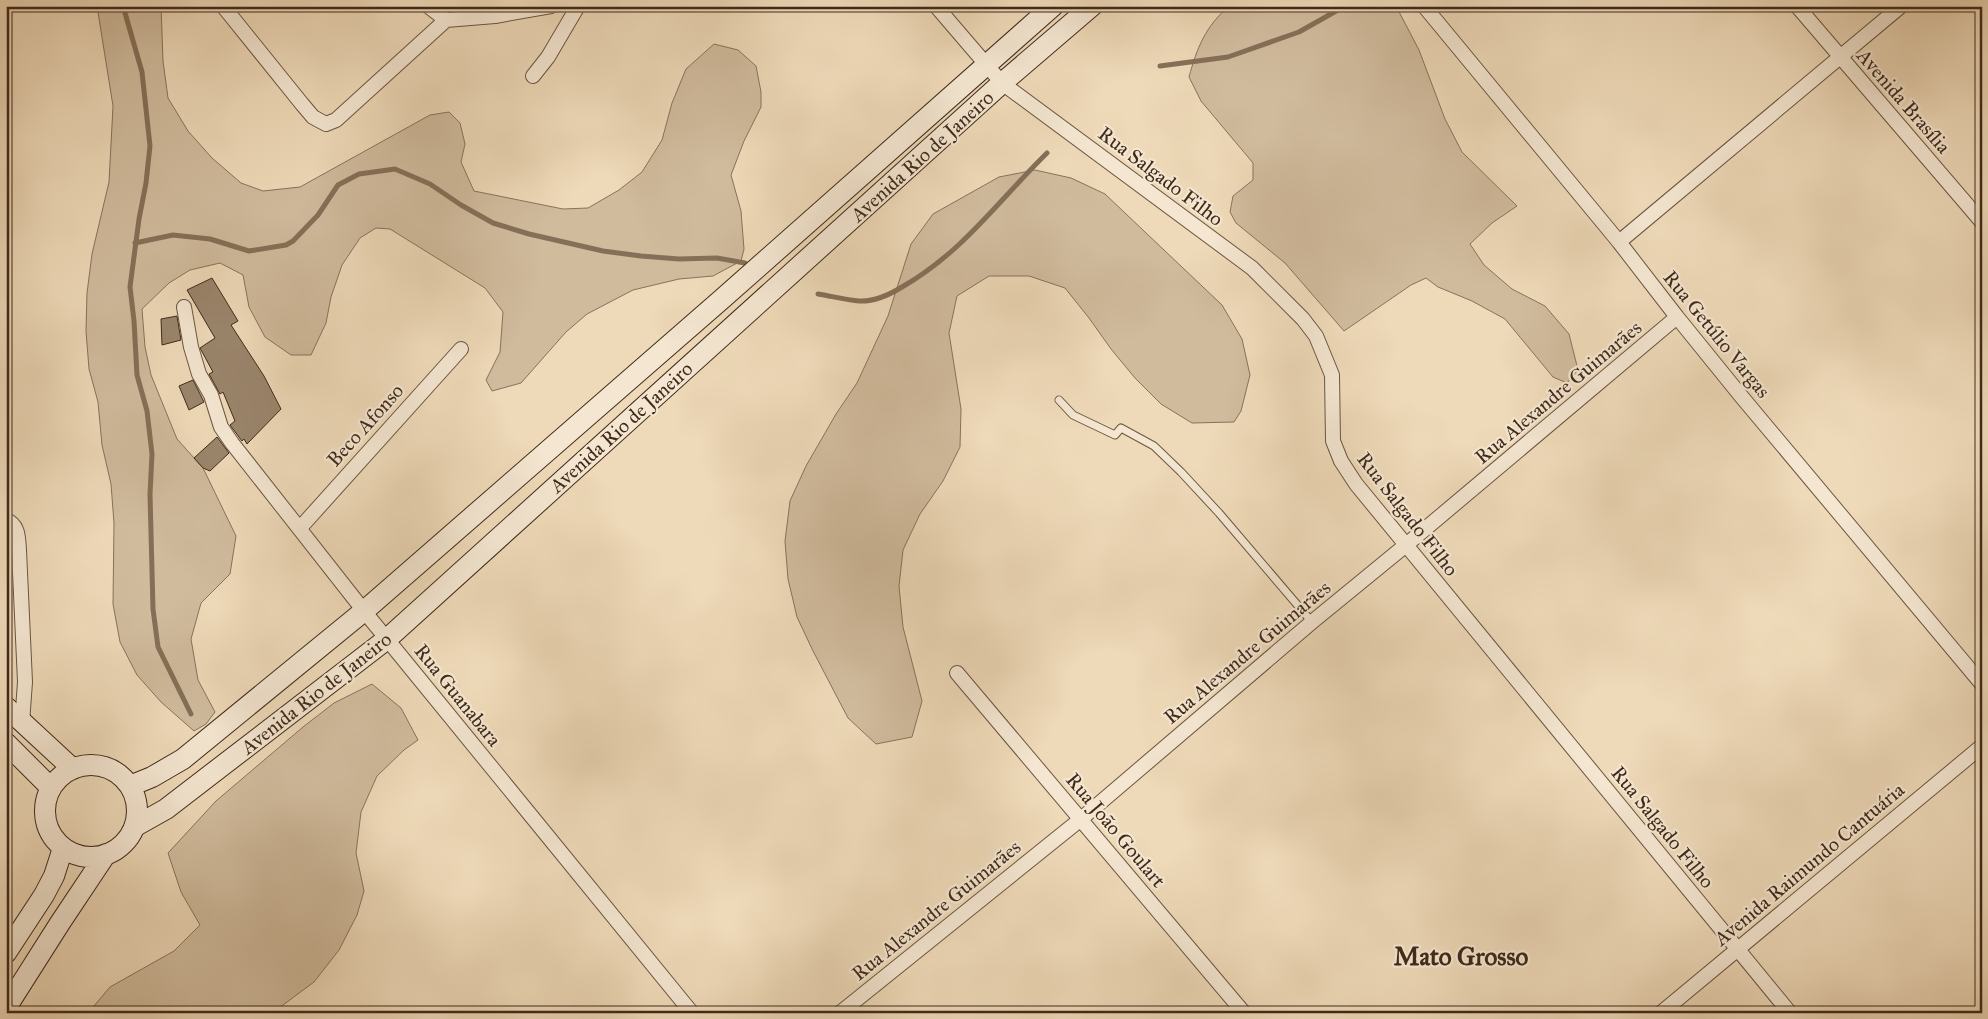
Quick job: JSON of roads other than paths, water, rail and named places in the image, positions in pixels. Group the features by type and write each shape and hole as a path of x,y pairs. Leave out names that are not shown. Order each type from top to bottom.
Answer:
{"main road":[{"name":"Avenida Rio de Janeiro","path":"130,786 152,777 183,758 364,611 722,299 1053,6"},
{"name":"Avenida Rio de Janeiro","path":"134,828 166,808 386,639 1002,83 1092,6"},
{"path":"6,706 73,769"},
{"path":"6,742 51,788"},
{"path":"88,765 110,768 119,774 130,786 137,801 138,812 134,828 124,843 106,854 95,857 84,856 63,848 49,831 45,809 51,788 58,779 73,769 88,765"},
{"path":"6,953 44,895 63,848"},
{"path":"6,1008 106,854"}],"street":[{"path":"223,6 308,111 320,122 326,124 336,120 446,20 528,12 551,6"},
{"path":"428,6 446,20"},
{"path":"533,76 548,57 578,6"},
{"name":"Rua Salgado Filho","path":"936,6 1002,83 1252,268 1304,319 1316,336 1332,375 1333,442 1341,462 1356,484 1790,1013"},
{"name":"Rua Getúlio Vargas","path":"1424,6 1619,242 1677,318 1982,684"},
{"name":"Avenida Brasília","path":"1797,6 1982,222"},
{"path":"1619,242 1901,6"},
{"name":"Rua Guanabara","path":"184,307 191,348 199,374 211,395 221,427 386,639 692,1013"},
{"name":"Rua Alexandre Guimarães","path":"840,1013 1081,819 1312,622 1406,546 1677,318"},
{"name":"Beco Afonso","path":"300,528 461,349"},
{"path":"6,520 14,525 18,544 25,682 22,723"},
{"name":"Rua João Goulart","path":"957,673 1244,1013"},
{"name":"Avenida Raimundo Cantuária","path":"1661,1013 1982,746"}],"lane":[{"path":"1979,6 1982,13"},
{"path":"1059,400 1072,415 1114,435 1121,428 1154,446 1219,513 1312,622"}],"waterway":[{"path":"123,6 142,72 150,146 130,287 137,375 147,411 152,454 150,494 153,609 158,647 191,714"},
{"path":"1160,66 1228,57 1299,32 1345,6"},
{"path":"818,294 865,301 892,293 902,287 962,242 1047,153"},
{"path":"135,243 173,235 210,239 249,251 286,245 293,241 318,215 338,185 359,174 395,169 430,184 461,205 493,223 529,234 603,251 679,259 717,258 745,263"}],"district":[{"name":"Mato Grosso","path":"1461,956"}]}
